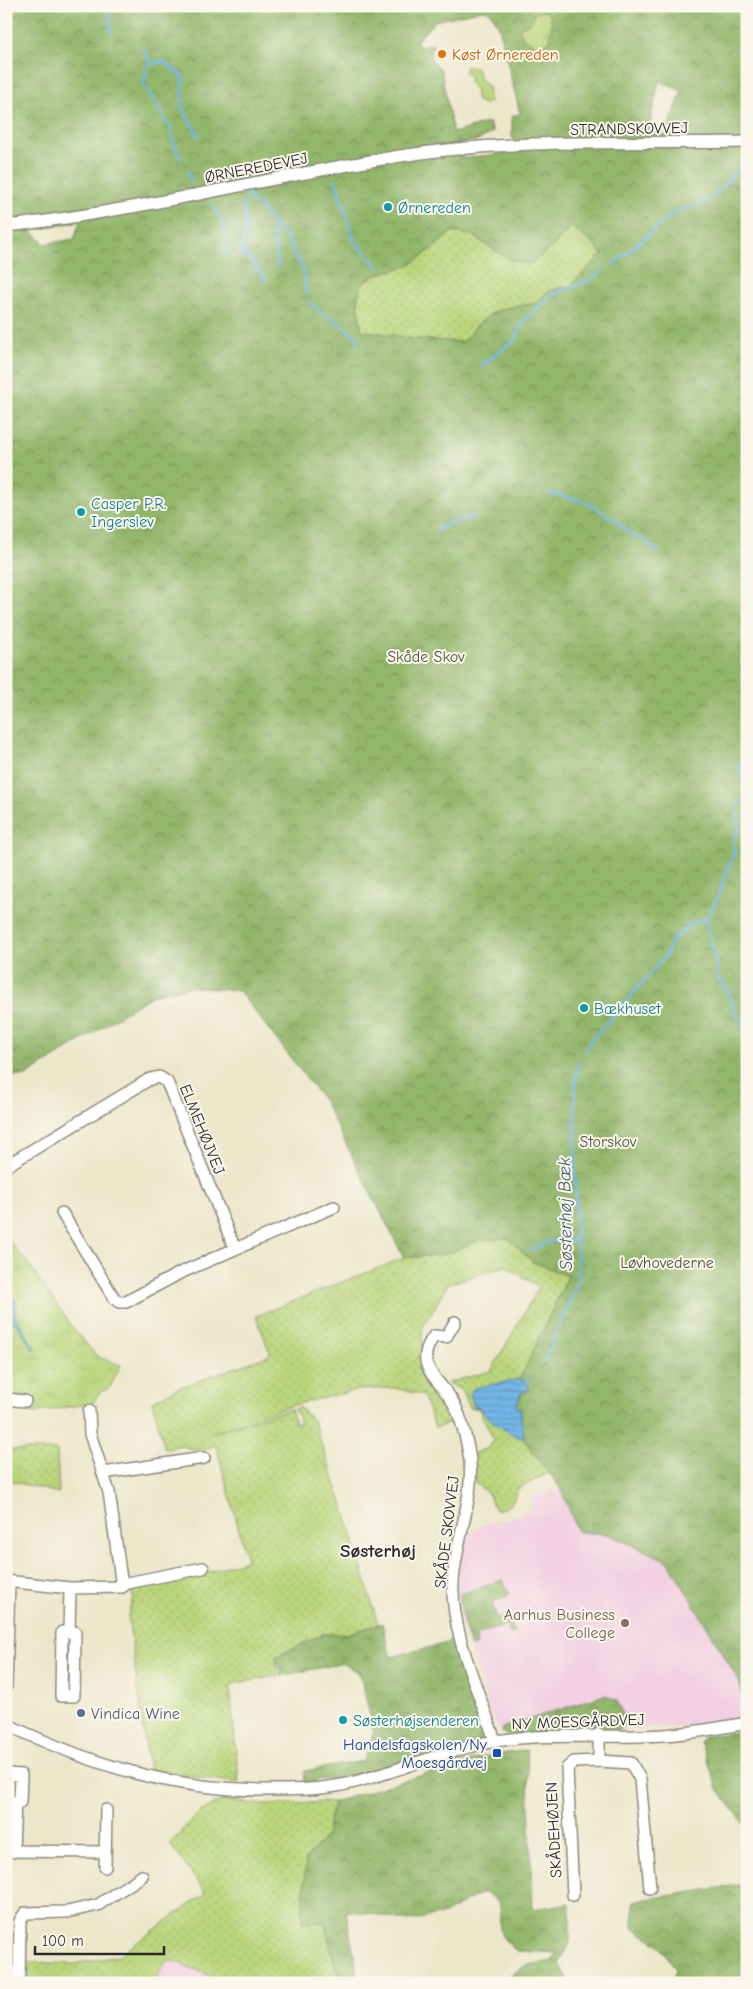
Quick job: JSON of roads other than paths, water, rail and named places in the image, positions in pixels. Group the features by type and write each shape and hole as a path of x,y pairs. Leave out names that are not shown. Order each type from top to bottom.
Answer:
{"street":[{"name":"STRANDSKOVVEJ","path":"512,145 747,142"},
{"name":"ØRNEREDEVEJ","path":"6,224 16,225 80,217 408,155 512,145"},
{"name":"ELMEHØJVEJ","path":"6,1166 150,1079 159,1077 167,1082 235,1249"},
{"path":"62,1213 114,1298 119,1302 126,1302 180,1274 334,1207"},
{"name":"SKÅDE SKOVVEJ","path":"455,1322 446,1338 434,1336 427,1345 425,1355 431,1374 455,1405 469,1450 470,1486 457,1551 453,1584 454,1601 459,1631 496,1741"},
{"path":"6,1399 25,1401"},
{"path":"89,1411 90,1434 109,1492 122,1587"},
{"path":"102,1473 204,1458"},
{"path":"6,1686 8,1582 70,1588 122,1587 127,1584 203,1568"},
{"path":"69,1632 70,1588"},
{"path":"62,1632 69,1632 75,1632 74,1696 61,1696 62,1632"},
{"name":"NY MOESGÅRDVEJ","path":"6,1724 73,1754 149,1778 198,1787 300,1791 343,1784 422,1760 496,1741 544,1736 600,1734 663,1735 747,1723"},
{"path":"599,1761 600,1734"},
{"name":"SKÅDEHØJEN","path":"573,1895 567,1768 574,1762 631,1762 640,1779 650,1888"},
{"path":"15,1802 10,1851 105,1852"},
{"path":"105,1866 106,1810"},
{"path":"19,1983 20,1921 25,1913 67,1912 98,1905 142,1876"}],"water":[{"path":"6,1286 16,1301 15,1316 36,1350 31,1348 15,1322 6,1318"},
{"path":"520,1379 529,1386 528,1391 521,1393 516,1406 520,1409 524,1439 513,1435 499,1426 479,1407 474,1407 470,1393 474,1388"}],"waterway":[{"path":"108,6 111,32"},
{"path":"144,48 150,64 163,61 183,77 182,108 199,136"},
{"path":"150,64 143,83 171,129 174,144 181,159"},
{"path":"613,265 677,210 694,207 713,197 742,165 747,164"},
{"path":"188,172 191,182"},
{"path":"335,180 354,240 379,269"},
{"path":"248,193 248,198 258,204 274,226 286,236 303,271 307,294"},
{"path":"241,257 246,223 243,203"},
{"path":"211,206 221,217 225,229 226,256"},
{"path":"274,226 272,233 278,266"},
{"path":"242,249 266,280"},
{"path":"481,366 516,339 520,324 552,295 589,280 602,272"},
{"path":"310,302 358,337 357,344"},
{"name":"Søsterhøj Bæk","path":"747,448 743,455 747,461"},
{"path":"548,493 584,501 615,520 628,532 648,543 658,554"},
{"path":"436,530 461,519 474,516"},
{"name":"Søsterhøj Bæk","path":"747,757 739,765 742,777 747,780"},
{"name":"Søsterhøj Bæk","path":"706,920 718,897 734,852 733,840 739,828 737,818 739,802 747,798"},
{"name":"Søsterhøj Bæk","path":"620,1009 666,955 670,943 689,925 705,919"},
{"path":"706,924 716,960 718,978 729,993 734,1011 743,1024 747,1072"},
{"path":"597,1003 622,1007"},
{"name":"Søsterhøj Bæk","path":"584,1051 592,1039 614,1015"},
{"name":"Søsterhøj Bæk","path":"545,1359 579,1280 576,1235 575,1080 579,1062"},
{"path":"531,1250 547,1242 577,1239"}],"place":[{"name":"Køst Ørnereden","path":"442,54"},
{"name":"Ørnereden","path":"388,207"},
{"name":"Casper P.R. Ingerslev","path":"81,512"},
{"name":"Bækhuset","path":"584,1008"},
{"name":"Aarhus Business College","path":"625,1623"},
{"name":"Vindica Wine","path":"81,1713"},
{"name":"Søsterhøjsenderen","path":"343,1720"},
{"name":"Handelsfagskolen/Ny Moesgårdvej","path":"497,1753"}],"district":[{"name":"Søsterhøj","path":"378,1550"}],"park label":[{"name":"Skåde Skov","path":"426,656"},
{"name":"Storskov","path":"608,1141"},
{"name":"Løvhovederne","path":"667,1262"}]}
